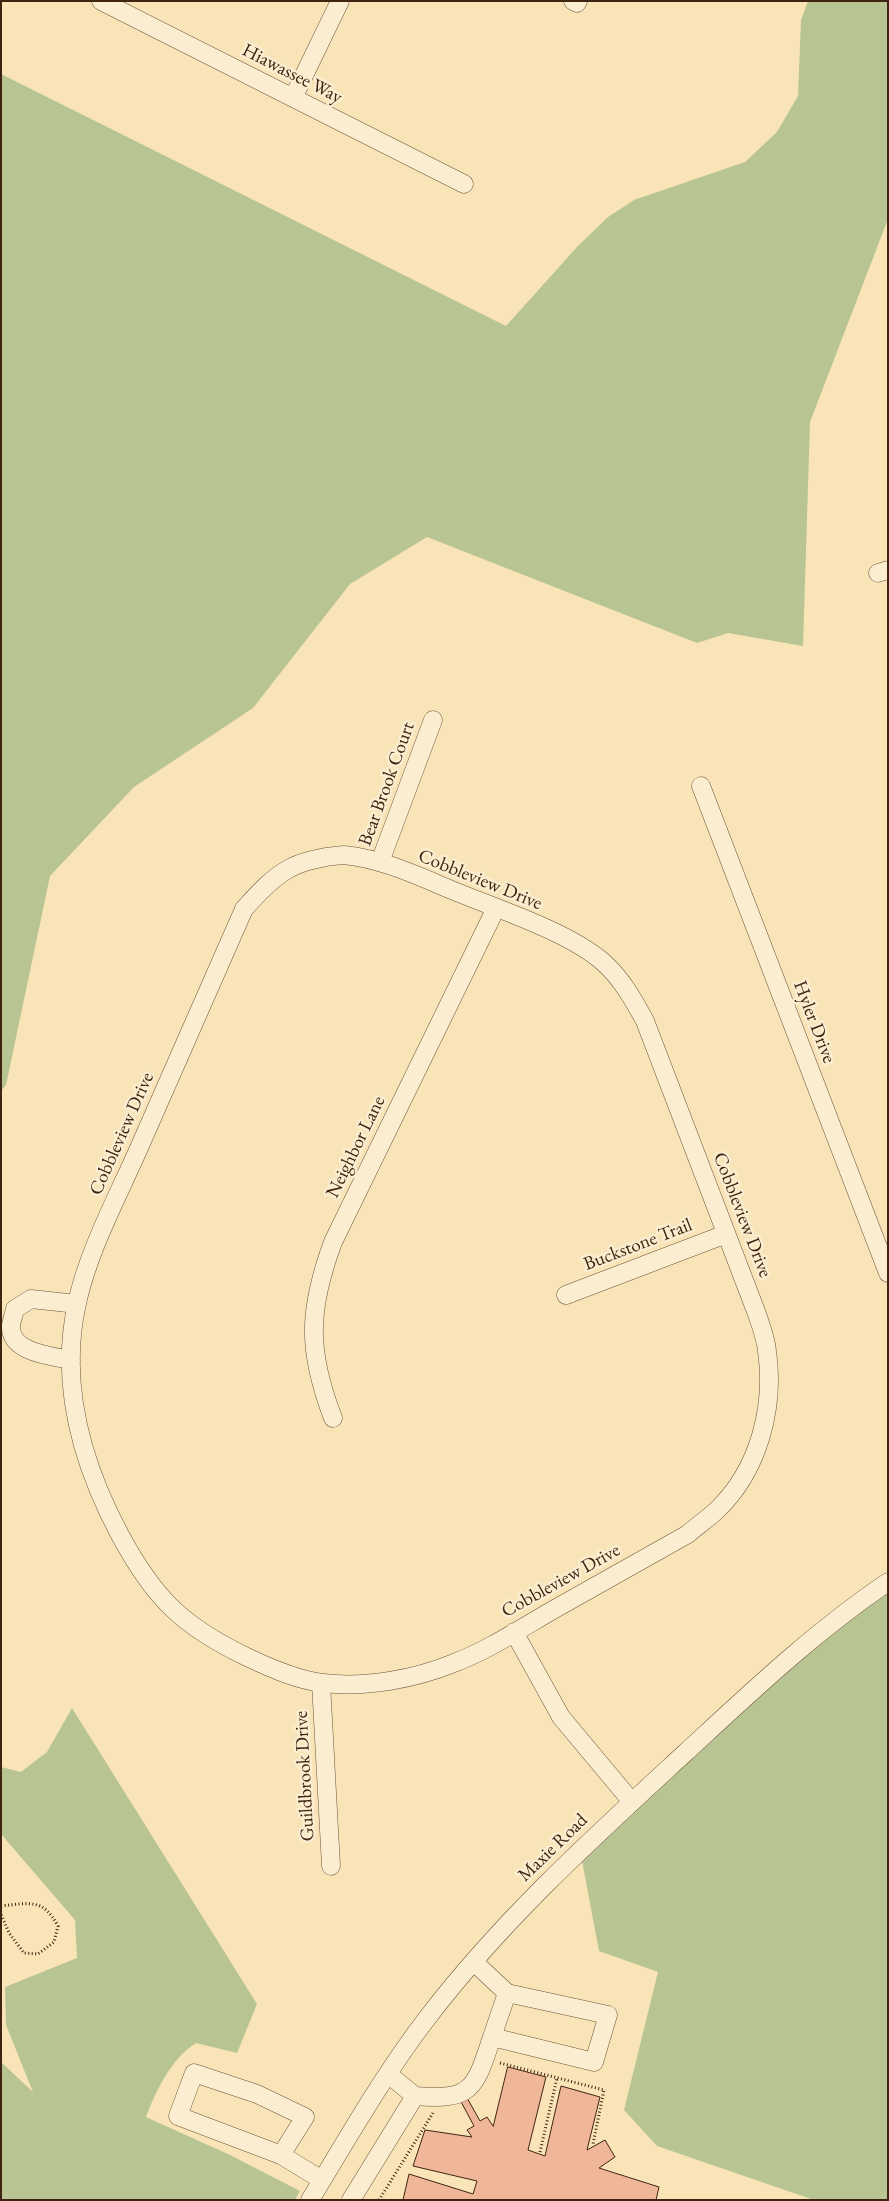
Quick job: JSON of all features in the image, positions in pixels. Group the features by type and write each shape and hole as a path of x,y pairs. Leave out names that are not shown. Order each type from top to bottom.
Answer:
{"street":[{"name":"Hiawassee Way","path":"101,1 464,184"},
{"path":"293,98 340,1"},
{"name":"Bear Brook Court","path":"380,862 433,720"},
{"name":"Hyler Drive","path":"701,786 888,1273"},
{"name":"Cobbleview Drive","path":"344,855 380,862 496,908 587,950 617,976 629,991 645,1021 757,1314 767,1349 769,1368 770,1385 765,1422 749,1465 730,1494 718,1509 688,1534 456,1663 408,1677 366,1683 322,1683 272,1669 220,1644 185,1620 155,1592 133,1558 99,1496 84,1452 73,1399 71,1360 77,1304 98,1240 244,909 268,881 304,861 344,855"},
{"name":"Neighbor Lane","path":"332,1418 316,1370 313,1331 320,1278 333,1242 496,908"},
{"name":"Buckstone Trail","path":"566,1295 726,1234"},
{"path":"71,1360 32,1351 19,1344 11,1326 16,1309 31,1299 77,1304"},
{"name":"Maxie Road","path":"310,2200 388,2074 428,2018 522,1908 632,1802 767,1677 823,1630 888,1582"},
{"path":"514,1632 561,1717 632,1802"},
{"name":"Guildbrook Drive","path":"322,1683 331,1866"},
{"path":"474,1962 507,1993 608,2015 594,2062 492,2037"},
{"path":"388,2074 415,2096 444,2099 464,2093 480,2074 507,1993"},
{"path":"281,2155 305,2117 257,2094 194,2073 178,2116 281,2155 322,2180"},
{"path":"351,2200 415,2096"}],"path":[{"path":"1,1906 32,1903 50,1910 58,1926 54,1942 38,1954 24,1953 9,1933 1,1914"},
{"path":"495,2061 604,2090 593,2144"},
{"path":"540,2152 557,2078"},
{"path":"379,2200 433,2112 442,2111"}],"green space":[{"path":"808,1 888,1 888,219 810,422 803,646 728,633 697,643 427,537 350,584 253,708 134,787 50,876 6,1085 1,1091 1,74 506,326 577,247 608,217 634,200 745,162 777,132 798,96 801,20"},
{"path":"888,1582 888,2200 814,2200 657,2146 624,2110 658,1972 599,1951 580,1850"},
{"path":"72,1708 257,2004 237,2053 196,2043 187,2049 172,2066 155,2096 146,2117 230,2155 300,2191 295,2200 1,2200 1,2062 33,2092 6,2025 5,1987 77,1958 75,1920 1,1834 1,1767 21,1772 47,1752"}],"building":[{"path":"508,2067 546,2077 528,2150 545,2156 561,2086 600,2097 587,2150 605,2140 615,2157 599,2168 659,2187 656,2200 403,2200 409,2174 473,2194 477,2181 413,2166 425,2130 472,2137 467,2130 474,2126 459,2098 466,2096 480,2121 487,2117 493,2126"}]}
